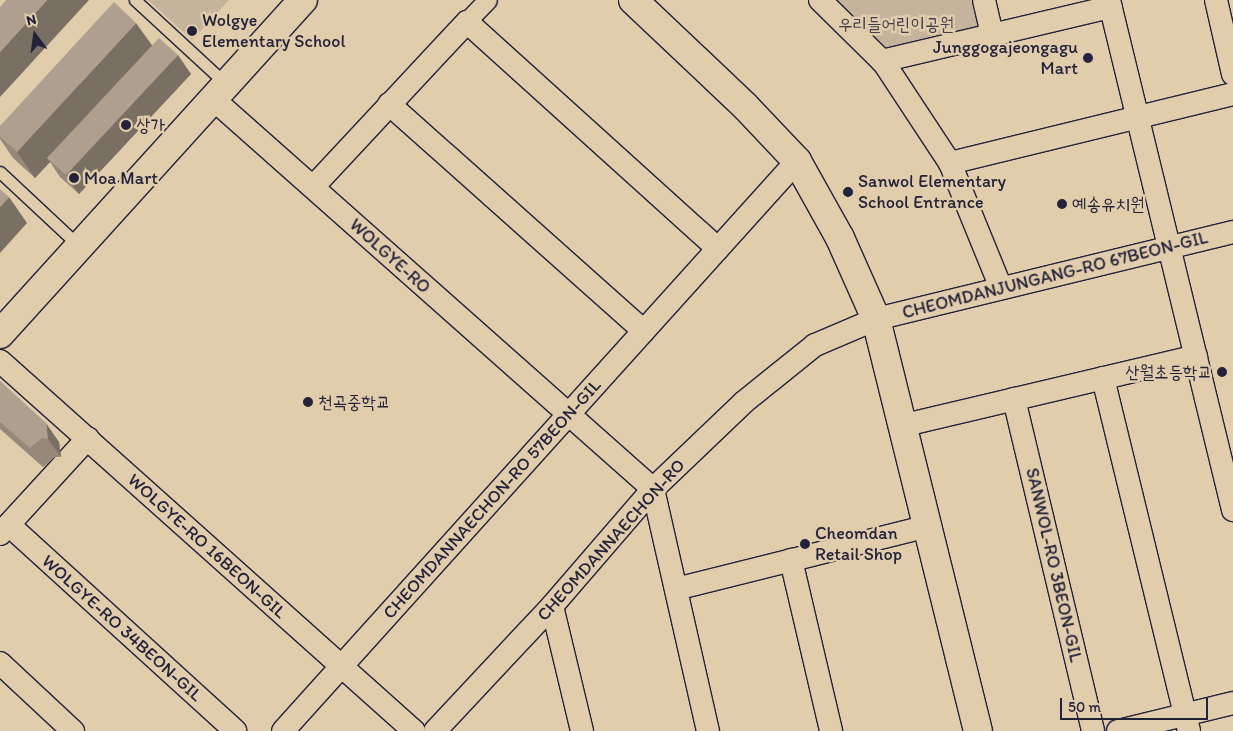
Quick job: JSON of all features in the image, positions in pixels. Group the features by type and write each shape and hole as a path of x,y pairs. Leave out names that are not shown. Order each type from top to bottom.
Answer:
{"street":[{"path":"0,334 303,0"},
{"path":"313,187 488,0"},
{"path":"633,0 745,106 797,161 840,238 876,319 905,425 978,731"},
{"path":"820,0 882,61 950,163 1001,288"},
{"path":"984,0 992,35"},
{"path":"1216,0 1233,74"},
{"path":"882,61 992,35 1110,3 1233,510"},
{"path":"467,22 718,249"},
{"name":"WOLGYE-RO","path":"219,91 313,187 653,489"},
{"path":"950,163 1233,94"},
{"path":"389,104 644,331"},
{"name":"CHEOMDANNAECHON-RO 57BEON-GIL","path":"341,667 797,161"},
{"name":"CHEOMDANJUNGANG-RO 67BEON-GIL","path":"876,319 1233,232"},
{"name":"CHEOMDANNAECHON-RO","path":"435,731 552,606 653,489 744,402 815,345 876,319"},
{"path":"905,425 1196,356"},
{"name":"WOLGYE-RO 16BEON-GIL","path":"0,361 414,731"},
{"path":"1103,378 1187,723"},
{"name":"SANWOL-RO 3BEON-GIL","path":"1014,399 1093,731"},
{"path":"4,530 88,438"},
{"path":"653,489 708,731"},
{"path":"676,589 928,526"},
{"name":"WOLGYE-RO 34BEON-GIL","path":"4,530 235,731"},
{"path":"791,560 831,731"},
{"path":"552,606 582,731"},
{"path":"0,663 73,731"},
{"path":"284,731 341,667"},
{"path":"1118,731 1187,723 1233,703"}],"lane":[{"path":"134,0 219,91"},
{"path":"0,172 80,246"}],"green space":[{"path":"148,0 229,0 192,40"},
{"name":"우리들어린이공원","path":"837,0 973,0 979,28 888,49"}],"building":[{"path":"6,0 47,0 0,52 0,7"},
{"path":"114,2 136,23 17,152 0,137 0,126"},
{"path":"159,38 178,55 66,175 47,158"},
{"path":"0,189 9,197 0,207"},
{"path":"0,381 46,423 48,439 42,438 30,448 0,422"}],"place":[{"name":"Wolgye Elementary School","path":"192,31"},
{"name":"Junggogajeongagu Mart","path":"1088,58"},
{"name":"상가","path":"126,125"},
{"name":"Moa Mart","path":"74,178"},
{"name":"Sanwol Elementary School Entrance","path":"848,192"},
{"name":"예송유치원","path":"1062,204"},
{"name":"산월초등학교","path":"1222,372"},
{"name":"천곡중학교","path":"308,402"},
{"name":"Cheomdan Retail Shop","path":"805,544"}]}
